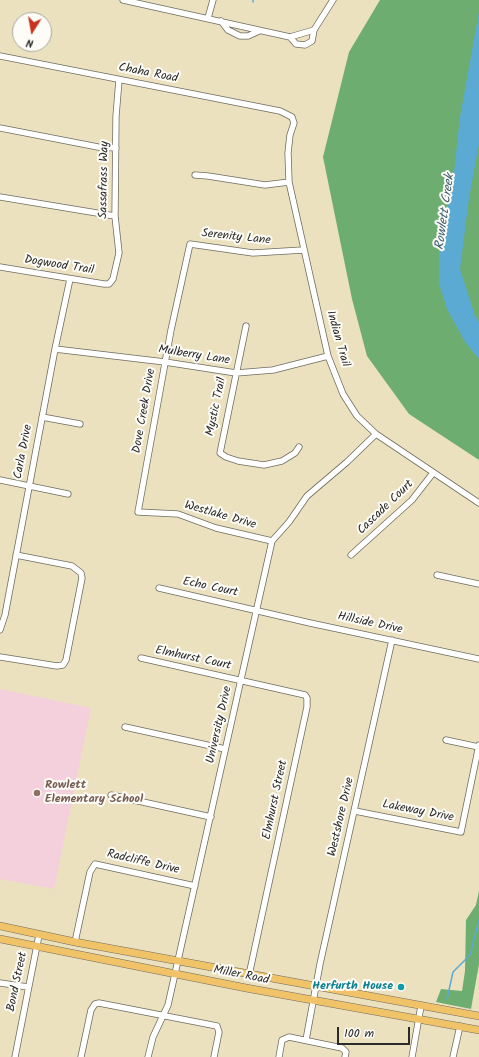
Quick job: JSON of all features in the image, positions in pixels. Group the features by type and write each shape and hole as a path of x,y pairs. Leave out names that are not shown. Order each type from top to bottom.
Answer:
{"main road":[{"name":"Miller Road","path":"0,926 39,935 249,975 479,1016"},
{"name":"Miller Road","path":"0,939 175,974 479,1030"},
{"path":"366,1009 367,996"},
{"path":"415,1017 417,1005"}],"street":[{"path":"123,0 138,2 290,37 314,30"},
{"path":"208,18 213,0"},
{"path":"290,37 296,44 305,45 312,40 314,30 334,0"},
{"path":"221,21 228,30 240,36 248,36 259,31"},
{"name":"Chaha Road","path":"0,56 280,111 292,117"},
{"name":"Sassafrass Way","path":"113,279 118,253 115,216 116,116 119,80"},
{"name":"Indian Trail","path":"292,117 294,123 289,147 289,182 303,250 328,356 343,394 357,416 376,434 479,504"},
{"path":"0,128 98,147 116,148"},
{"path":"195,175 265,185 289,182"},
{"path":"0,197 115,216"},
{"name":"Serenity Lane","path":"190,244 253,253 303,250"},
{"name":"Dove Creek Drive","path":"138,512 190,244"},
{"name":"Dogwood Trail","path":"0,267 104,284 110,284 113,279"},
{"name":"Carla Drive","path":"0,630 70,279"},
{"path":"236,373 246,326"},
{"name":"Mulberry Lane","path":"55,349 166,362 236,373 274,370 328,356"},
{"name":"Mystic Trail","path":"236,373 220,453 238,462 264,465 282,460 295,453 300,447"},
{"path":"42,417 80,424"},
{"name":"University Drive","path":"148,1057 153,1038 165,1015 175,974 196,886 272,541 289,522 307,496 347,462 376,434"},
{"name":"Cascade Court","path":"351,555 412,500 433,473"},
{"path":"0,480 68,494"},
{"name":"Westlake Drive","path":"138,512 178,514 216,528 272,541"},
{"path":"0,657 57,666 63,665 66,660 82,578 81,573 72,566 16,555"},
{"path":"437,575 479,584"},
{"name":"Echo Court","path":"159,588 257,610"},
{"name":"Hillside Drive","path":"257,610 310,623 479,659"},
{"name":"Westshore Drive","path":"306,1040 316,987 392,640"},
{"name":"Elmhurst Court","path":"141,658 241,680"},
{"name":"Elmhurst Street","path":"241,680 304,695 308,702 249,975"},
{"path":"126,727 225,749"},
{"path":"446,740 479,746"},
{"name":"Lakeway Drive","path":"355,810 460,832 479,746"},
{"path":"111,795 210,818"},
{"name":"Radcliffe Drive","path":"75,942 90,872 95,864 196,886"},
{"name":"Bond Street","path":"15,1057 39,935"},
{"path":"0,983 28,987"},
{"path":"81,1057 91,1010 95,1004 107,1004 217,1026 219,1032 214,1057"},
{"path":"412,1057 415,1017"},
{"path":"453,1057 460,1026"},
{"path":"279,1057 283,1038 290,1037 345,1049 345,1057"}],"shaded area":[{"name":"Rowlett Elementary School","path":"0,689 91,708 54,889 0,879"}],"green space":[{"path":"380,0 479,0 479,460 409,414 367,356 352,299 323,157 349,52"},
{"path":"479,891 479,964 471,1009 436,1002 441,989 462,991 465,971 466,920 476,905"}],"water":[{"path":"479,12 479,144 469,198 460,269 475,316 479,322 479,359 465,342 447,309 439,283 439,243 453,182 460,117"}],"waterway":[{"path":"447,999 453,972 470,955 479,920"}],"place":[{"name":"Rowlett Elementary School","path":"37,793"},
{"name":"Herfurth House","path":"401,987"}],"water label":[{"name":"Rowlett Creek","path":"446,212"}]}
